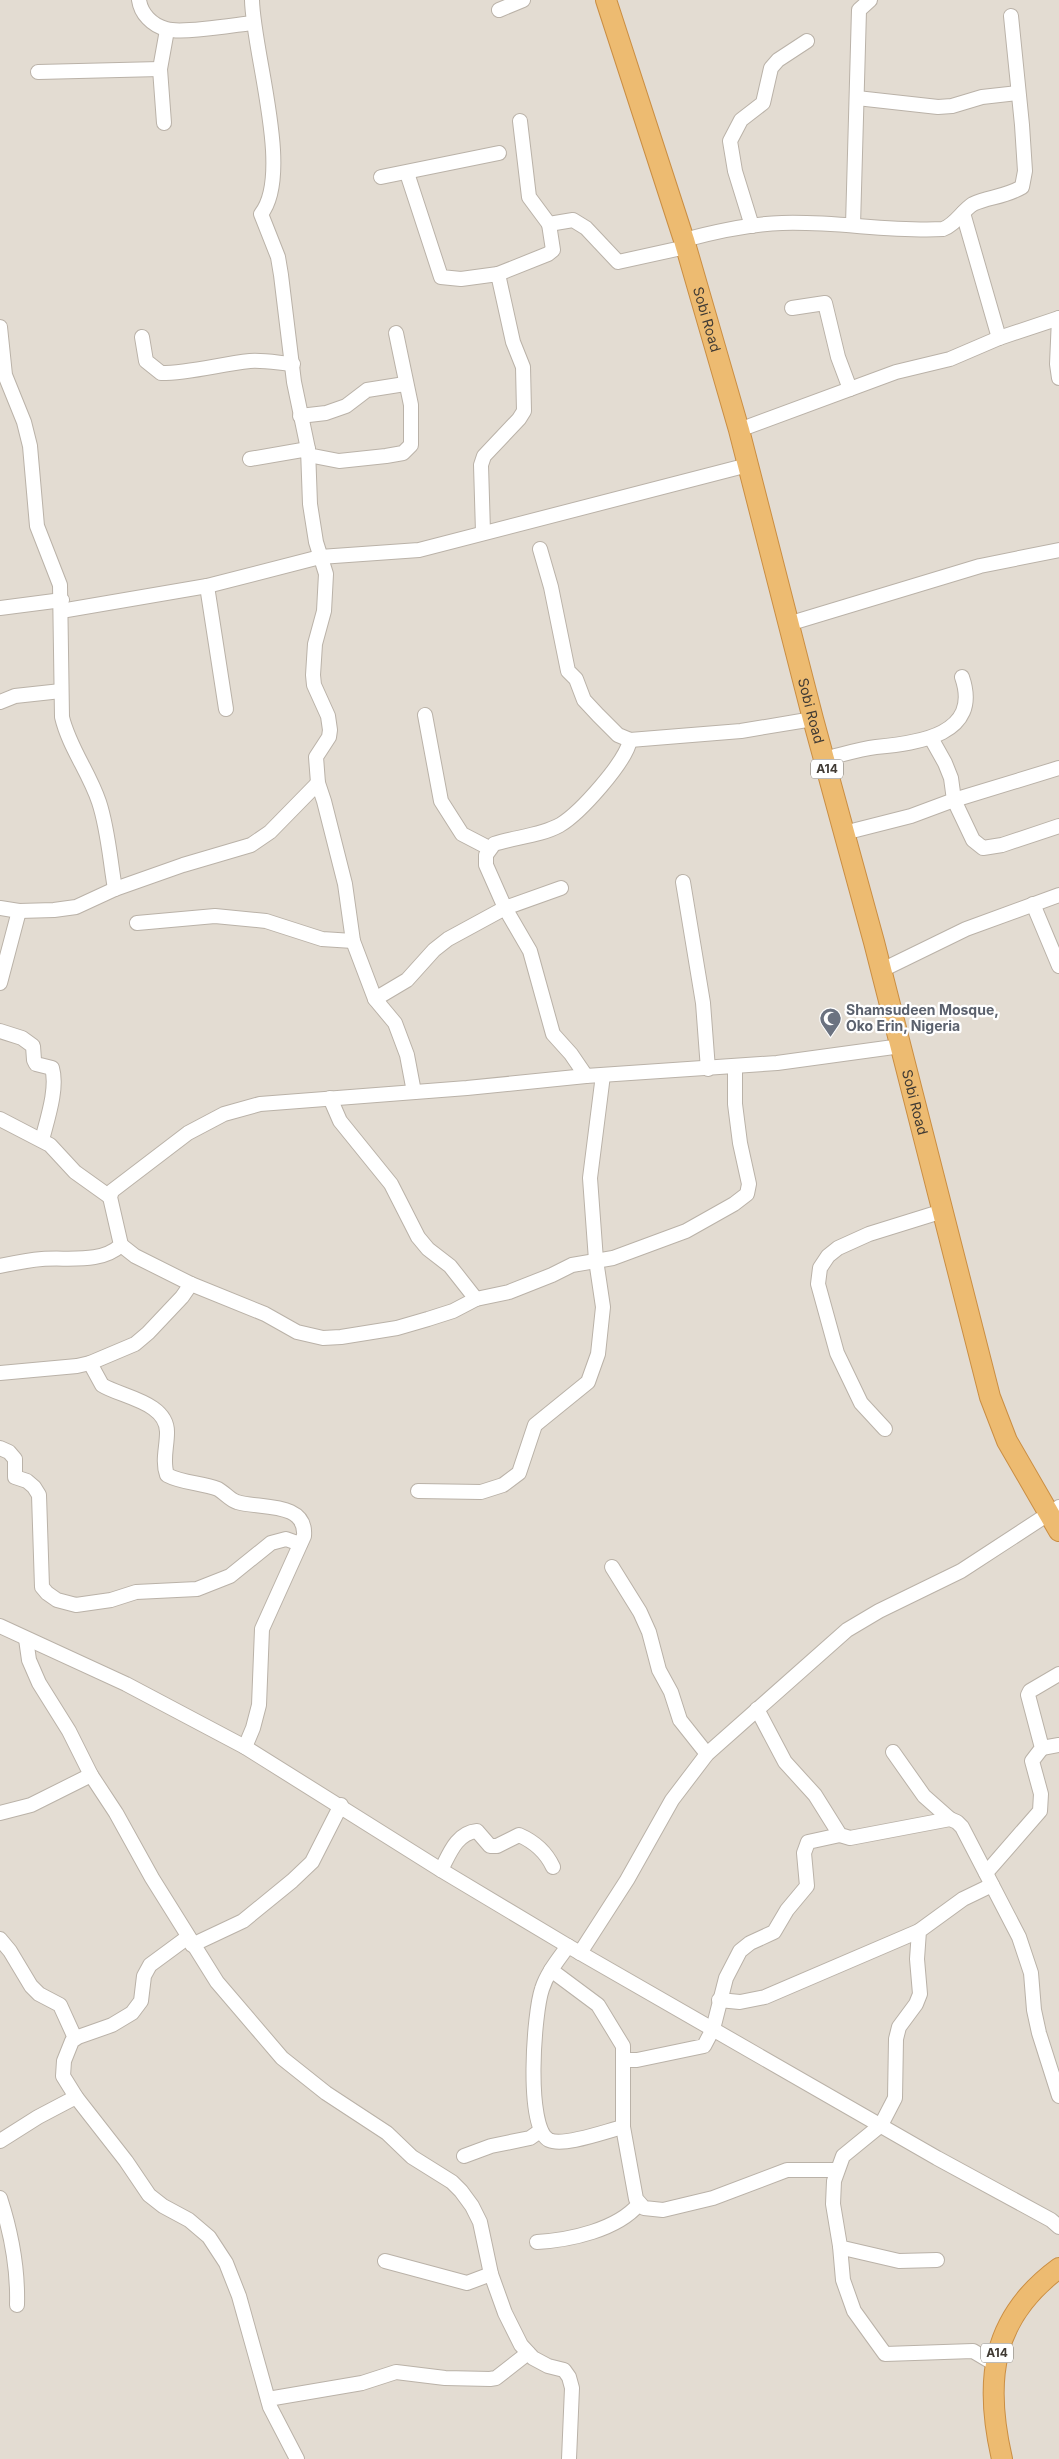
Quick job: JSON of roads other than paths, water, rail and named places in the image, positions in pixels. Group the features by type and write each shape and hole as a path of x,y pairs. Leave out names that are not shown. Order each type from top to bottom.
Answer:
{"highway":[{"name":"Sobi Road","path":"606,0 685,243 748,465 813,719 882,970 998,1421 1019,1463 1054,1510 1059,1531"},
{"name":"A14","path":"1002,2459 993,2407 995,2364 1007,2326 1016,2310 1029,2293 1059,2268"},
{"name":"A14","path":"1012,2459 1001,2396 1003,2369 1008,2348 1024,2315 1037,2298 1059,2279"}],"street":[{"path":"139,0 140,8 147,19 167,30 252,23"},
{"path":"252,0 252,23 268,105 274,159 270,201 261,214 278,257 300,416 308,452 310,504 316,542 326,574 324,610 318,625 313,675 314,685 328,716 330,730 329,738 316,757 318,783 345,884 353,941 375,999 395,1023 407,1055 414,1092"},
{"path":"499,10 523,0"},
{"path":"853,225 859,10 870,0"},
{"path":"550,224 573,220 586,228 618,262 685,243 720,230 752,226 783,223 904,229 943,229 949,227 976,203 1006,195 1022,187 1025,171 1012,16"},
{"path":"164,122 160,69 167,30"},
{"path":"752,226 741,193 730,141 741,120 763,103 771,68 778,60 807,42"},
{"path":"38,72 160,69"},
{"path":"857,98 938,107 952,106 982,97 1018,93"},
{"path":"407,173 441,278 461,279 498,274 548,254 553,250 550,224 529,197 520,121"},
{"path":"381,177 499,153"},
{"path":"963,213 999,338"},
{"path":"483,532 481,465 490,449 519,419 524,411 525,400 523,367 513,342 498,274"},
{"path":"792,308 825,303 838,357 850,389"},
{"path":"738,430 896,372 950,359 999,338 1059,318 1057,364 1059,378"},
{"path":"0,327 5,374 24,422 30,446 36,526 55,567 62,605 61,691 65,729 87,771 99,802 115,889"},
{"path":"250,459 308,452 339,461 403,453 411,445 413,430 411,405 396,333"},
{"path":"142,337 146,361 160,373 185,373 224,364 253,361 293,364"},
{"path":"300,416 326,413 346,406 367,390 406,384"},
{"path":"0,608 62,605 207,586 320,557 419,550 748,465"},
{"path":"540,549 551,587 568,671 576,679 584,700 618,735 630,740 741,732 813,719"},
{"path":"788,624 980,566 1059,550"},
{"path":"207,586 226,709"},
{"path":"824,758 875,747 898,746 931,738 945,730 962,716 966,708 967,697 962,677"},
{"path":"0,702 15,696 61,691"},
{"path":"425,715 441,801 462,834 489,848"},
{"path":"931,738 951,778 954,800 973,840 983,848 1002,845 1059,826"},
{"path":"586,1076 571,1054 552,1034 530,951 505,908 486,865 489,848 494,844 534,834 560,824 604,783 625,754 630,740"},
{"path":"844,833 911,816 954,800 1059,768"},
{"path":"0,908 19,911 76,907 115,889 183,865 251,845 270,832 318,783"},
{"path":"683,882 703,1003 708,1068"},
{"path":"375,999 407,980 434,950 448,939 505,908 561,888"},
{"path":"882,970 966,929 1059,895"},
{"path":"1033,904 1059,966"},
{"path":"0,983 19,911"},
{"path":"137,923 215,916 266,921 322,939 353,941"},
{"path":"0,1031 27,1040 33,1046 36,1064 52,1068 54,1080 49,1113 42,1140"},
{"path":"735,1066 735,1104 740,1143 749,1184 747,1194 734,1204 686,1231 613,1258 572,1265 508,1292 476,1299 453,1311 397,1328 341,1338 323,1338 297,1332 266,1314 191,1284 135,1256 121,1245 110,1197 112,1191 188,1133 224,1114 260,1104 604,1074 777,1063 901,1046"},
{"path":"418,1492 481,1492 504,1484 519,1473 535,1424 588,1382 598,1354 603,1307 596,1260 590,1178 604,1074"},
{"path":"330,1098 340,1121 391,1184 418,1237 450,1266 476,1299"},
{"path":"0,1119 42,1140 75,1172 110,1197"},
{"path":"884,1429 861,1404 841,1361 818,1284 820,1268 828,1256 838,1248 869,1234 943,1211"},
{"path":"0,1266 24,1261 100,1256 116,1250 121,1245"},
{"path":"0,1372 60,1368 90,1363 140,1340 182,1297 191,1284"},
{"path":"90,1363 102,1385 142,1402 160,1415 167,1431 164,1454 167,1475 219,1490 238,1502 282,1509 299,1517 303,1523 304,1536 262,1629 259,1705 253,1728 245,1747"},
{"path":"0,1448 9,1452 15,1459 15,1477 27,1481 39,1494 42,1587 47,1593 65,1602 90,1604 136,1592 197,1589 230,1576 271,1543 286,1539 300,1544"},
{"path":"580,1953 627,1880 672,1800 707,1754 847,1630 879,1611 961,1571 1054,1510"},
{"path":"612,1568 646,1625 659,1670 670,1692 680,1720 707,1754"},
{"path":"0,1626 126,1684 245,1747 441,1870 568,1946 1057,2223"},
{"path":"26,1639 29,1660 39,1683 69,1731 91,1774 190,1941 217,1982 282,2058 326,2093 387,2133 412,2157 452,2182 461,2192 480,2222 491,2274 505,2313 521,2345 528,2353 548,2366 564,2370 569,2377 572,2388 569,2459"},
{"path":"1042,1748 1028,1695 1030,1691 1059,1674"},
{"path":"757,1709 785,1762 815,1795 840,1835"},
{"path":"719,2000 740,2002 765,1997 918,1931 963,1899 989,1879 1040,1812 1041,1794 1032,1760 1042,1748 1059,1745"},
{"path":"893,1752 924,1796 950,1819 957,1822 969,1836 1019,1937 1026,1954 1039,2033 1059,2096"},
{"path":"0,1814 30,1805 91,1774"},
{"path":"74,2038 112,2025 132,2013 141,2001 144,1976 150,1965 190,1941 243,1921 292,1881 312,1862 341,1806"},
{"path":"624,2060 637,2060 702,2047 713,2029 726,1978 740,1951 750,1943 774,1932 787,1910 805,1889 807,1884 804,1853 808,1842 840,1835 850,1838 950,1819"},
{"path":"441,1870 456,1843 466,1834 476,1831 490,1846 497,1846 520,1835 547,1854 553,1867"},
{"path":"918,1931 920,1994 916,2004 899,2027 894,2052 897,2084 895,2098 881,2125 851,2148 837,2170 834,2181 834,2204 843,2280 854,2311 885,2354 973,2351 995,2364"},
{"path":"0,1939 10,1951 31,1986 39,1994 60,2006 74,2038 63,2069 63,2076 76,2097 126,2161 149,2195 163,2206 189,2220 209,2237 226,2263 239,2296 268,2399 297,2459"},
{"path":"568,1946 551,1970 542,1989 534,2040 534,2085 540,2131 548,2139 555,2142 568,2141 623,2127"},
{"path":"551,1970 598,2005 623,2046 623,2127 632,2182 639,2204 649,2210 663,2210 713,2198 787,2170 837,2170"},
{"path":"0,2141 38,2117 76,2097"},
{"path":"464,2156 491,2146 530,2138 540,2131"},
{"path":"0,2198 12,2242 17,2305"},
{"path":"538,2242 561,2241 582,2235 632,2213 639,2204"},
{"path":"840,2246 848,2250 899,2262 937,2260"},
{"path":"384,2261 467,2283 491,2274"},
{"path":"268,2399 362,2383 396,2372 445,2378 496,2378 528,2353"}],"place":[{"name":"Shamsudeen Mosque, Oko Erin, Nigeria","path":"830,1037"}]}
